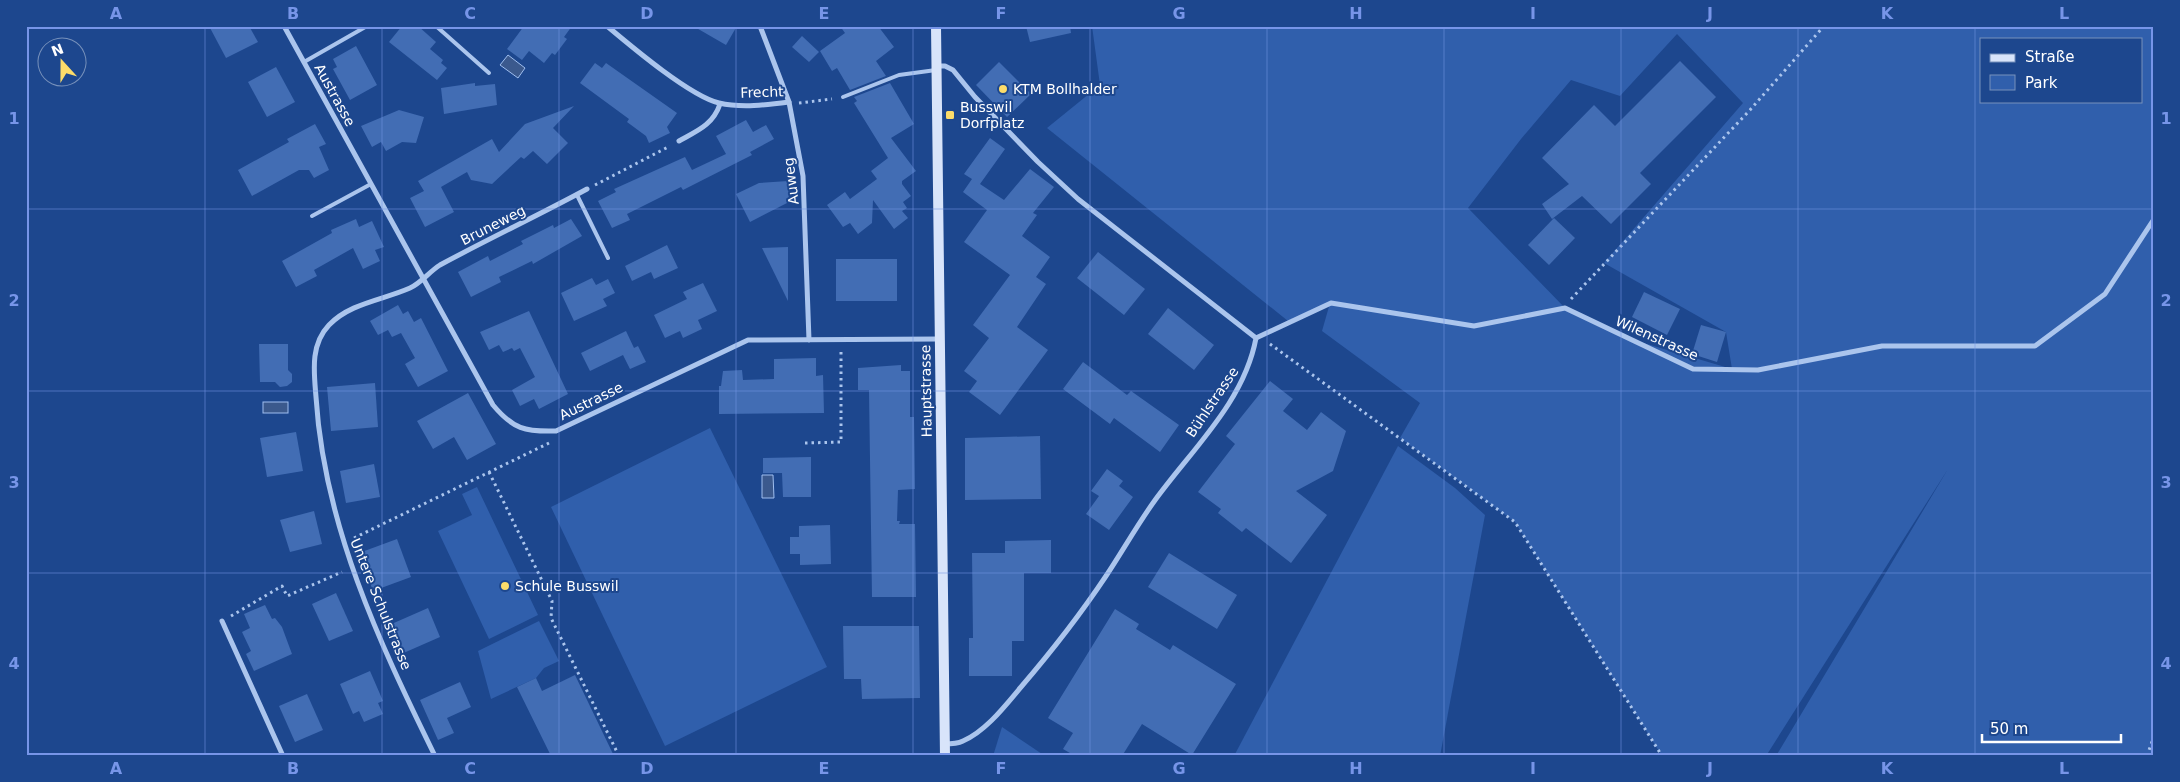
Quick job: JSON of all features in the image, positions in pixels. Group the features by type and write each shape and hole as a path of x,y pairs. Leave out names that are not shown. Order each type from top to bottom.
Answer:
{"street":[{"name":"Austrasse","path":"284,26 372,184 422,279 493,404 505,419 520,429 538,432 556,430 736,344 759,339 939,339"},
{"name":"Frecht","path":"608,26 686,86 720,104 751,105 789,102"},
{"name":"Auweg","path":"760,26 789,102 803,176 808,340"},
{"name":"Hauptstrasse","path":"936,26 944,756"},
{"path":"936,68 945,66 953,70 975,97 1038,162 1078,199 1256,338 1330,303 1474,326 1565,308"},
{"path":"679,141 707,125 716,114 720,104"},
{"name":"Bruneweg","path":"422,279 439,266 587,189"},
{"name":"Wilenstrasse","path":"1565,308 1692,369 1758,370 1882,346 2035,346 2105,294 2154,219"},
{"name":"Untere Schulstrasse","path":"422,279 412,287 340,315 327,327 318,340 314,366 318,430 332,504 343,543 367,607 434,756"},
{"name":"Bühlstrasse","path":"944,744 962,742 975,734 1006,704 1051,652 1105,578 1153,504 1221,414 1245,377 1252,359 1256,338"},
{"path":"224,620 283,756"}],"lane":[{"name":"Austrasse","path":"304,62 367,26"},
{"path":"436,26 489,73"},
{"path":"843,97 899,74 936,68"},
{"path":"312,216 372,184"},
{"path":"577,195 608,258"}],"path":[{"path":"1565,308 1578,290 1750,110 1824,26"},
{"name":"Frecht","path":"789,102 814,102 843,97"},
{"path":"587,189 679,141"},
{"path":"1256,338 1274,346 1515,522 1662,756"},
{"path":"805,443 841,442 840,340"},
{"path":"357,536 553,441 556,430"},
{"path":"489,472 552,601 552,618 619,756"},
{"path":"224,620 282,586 287,596 346,571"},
{"path":"2147,756 2154,736"}],"green space":[{"path":"1092,26 2154,26 2154,756 1776,756 1948,469 1766,756 1662,756 1515,522 1400,438 1420,403 1322,331 1330,303 1288,321 1047,128 1100,85","holes":["1677,34 1743,103 1604,263 1726,332 1732,369 1630,339 1565,308 1468,208 1521,139 1571,80 1620,96"]},
{"path":"710,428 827,667 665,746 551,507"},
{"path":"1398,446 1455,488 1485,515 1440,756 1234,756"},
{"path":"477,487 538,615 489,639 438,531 472,515 462,494"},
{"path":"539,621 559,661 544,668 536,678 491,699 478,651"},
{"path":"1002,727 1045,756 993,756"}],"shaded area":[{"path":"508,55 525,68 518,78 500,65"},
{"path":"263,402 288,402 288,413 263,413"},
{"path":"762,475 773,475 774,498 762,498"}],"building":[{"path":"209,26 249,26 258,42 226,58"},
{"path":"402,26 418,26 436,42 430,49 443,60 441,63 447,68 437,80 389,42"},
{"path":"524,26 572,26 564,37 567,39 555,55 552,53 544,63 529,51 522,60 507,49"},
{"path":"693,26 737,26 726,45"},
{"path":"840,26 878,26 894,47 876,61 886,76 850,90 837,68 832,71 820,51 845,33"},
{"path":"1026,26 1070,26 1071,33 1030,42"},
{"path":"802,36 819,52 809,62 792,47"},
{"path":"356,46 377,85 350,100 333,69 337,67 333,59"},
{"path":"1680,61 1716,97 1640,173 1651,184 1611,224 1582,196 1552,219 1542,204 1569,184 1542,158 1594,105 1615,126"},
{"name":"KTM Bollhalder","path":"999,62 1031,94 1007,117 976,85"},
{"path":"595,63 602,68 606,63 677,113 667,127 670,133 649,143 646,136 627,122 629,119 580,83"},
{"path":"276,67 295,102 267,117 248,82"},
{"path":"475,83 475,86 495,84 497,105 444,114 441,88"},
{"path":"890,83 914,124 891,138 916,171 902,181 902,184 911,196 903,202 907,208 902,211 908,218 894,229 873,200 872,223 858,234 850,223 843,227 827,205 845,192 850,199 877,179 871,171 888,158 854,103 857,101 854,97"},
{"path":"574,106 553,128 568,143 547,164 533,151 524,159 521,157 492,184 471,180 467,172 441,187 454,212 425,227 410,198 424,191 418,181 492,139 499,152 525,124"},
{"path":"399,110 424,117 416,143 402,142 386,151 381,142 372,147 361,126"},
{"path":"746,120 753,132 766,125 774,139 750,152 752,155 683,190 681,187 627,214 630,220 612,228 598,201 616,192 614,189 685,157 692,170 726,154 716,136"},
{"path":"315,124 326,144 319,147 329,170 314,178 309,170 299,170 252,196 238,170 289,142 287,139"},
{"path":"990,138 1005,149 980,184 1004,200 1030,169 1054,187 1033,213 1037,215 1022,236 1050,257 1036,277 1046,284 1017,327 1048,350 1000,415 969,392 977,381 964,371 989,338 973,325 1010,275 964,242 987,210 963,192 972,179 964,174"},
{"path":"788,181 789,202 750,222 736,194 759,183"},
{"path":"1554,218 1575,238 1549,265 1528,245"},
{"path":"356,219 359,227 372,221 384,247 375,250 380,261 363,269 353,248 314,270 317,276 296,287 282,261 332,233 331,230"},
{"path":"571,219 582,236 533,264 532,261 499,277 501,282 471,297 458,272 488,256 490,261 523,244 521,241 553,225 554,228"},
{"path":"667,245 678,268 654,279 651,272 632,281 625,266"},
{"path":"788,247 788,301 762,248"},
{"path":"1098,252 1145,289 1124,315 1077,278"},
{"path":"836,259 897,259 897,301 836,301"},
{"path":"592,278 596,285 608,279 615,293 603,299 607,306 574,321 561,293"},
{"path":"703,283 717,311 698,320 702,329 683,338 680,331 665,338 654,315 687,299 683,292"},
{"path":"1644,292 1680,309 1667,335 1632,317"},
{"path":"398,305 403,314 408,311 414,322 421,318 448,371 418,387 405,364 415,358 401,333 392,337 388,330 378,335 370,321"},
{"path":"1168,308 1214,345 1194,370 1148,334"},
{"path":"529,311 568,394 539,409 534,399 520,406 512,390 535,377 520,348 514,351 512,348 503,352 499,345 489,350 480,332"},
{"path":"1701,325 1726,332 1717,362 1692,354"},
{"path":"626,331 634,348 638,346 646,362 630,369 623,355 590,371 581,353"},
{"path":"259,344 288,344 288,370 292,374 292,382 287,386 280,387 275,382 260,382"},
{"path":"816,358 816,376 823,375 824,413 719,414 719,386 721,386 723,371 742,370 743,380 774,379 774,359"},
{"path":"1083,362 1127,395 1131,391 1179,425 1160,452 1114,418 1110,424 1063,389"},
{"path":"901,365 901,371 910,371 910,417 914,417 915,489 898,490 897,521 900,521 899,524 915,524 916,597 872,597 869,390 858,390 858,368"},
{"path":"1270,381 1293,399 1283,411 1307,430 1321,412 1346,431 1333,471 1296,491 1327,515 1291,563 1246,528 1242,532 1218,513 1221,509 1198,492 1235,444 1226,436"},
{"path":"375,383 378,427 331,431 327,387"},
{"path":"468,393 496,444 467,460 454,437 433,449 417,421"},
{"path":"296,432 303,471 267,477 260,438"},
{"path":"1040,436 1041,499 965,500 965,438"},
{"path":"811,457 811,497 783,497 782,473 763,473 763,458"},
{"path":"374,464 380,497 346,503 340,471"},
{"path":"1107,469 1123,481 1119,486 1133,497 1109,530 1086,514 1099,496 1091,491"},
{"path":"314,511 322,544 290,552 280,520"},
{"path":"830,525 831,564 800,565 800,554 790,554 790,537 799,537 799,526"},
{"path":"397,539 411,577 373,591 359,553"},
{"path":"1051,540 1051,573 1024,573 1024,641 1012,641 1012,676 969,676 969,638 973,638 972,553 1005,553 1005,541"},
{"path":"1169,553 1237,595 1217,629 1148,587"},
{"path":"336,593 353,631 329,641 312,604"},
{"path":"265,605 272,619 275,618 282,627 292,654 254,671 246,654 251,651 242,632 250,628 244,614"},
{"path":"428,608 440,637 399,655 387,626"},
{"path":"1115,609 1139,624 1136,629 1170,650 1173,645 1236,684 1192,755 1142,724 1122,756 1075,756 1063,749 1073,733 1048,718"},
{"path":"843,626 919,626 920,698 862,699 861,679 844,679"},
{"path":"370,671 383,701 378,703 383,714 364,722 359,711 353,714 340,684"},
{"path":"575,675 614,756 551,756 517,687 536,678 542,691"},
{"path":"460,682 471,707 447,718 454,733 438,740 420,700"},
{"path":"307,694 323,730 295,742 279,706"}],"place":[{"name":"KTM Bollhalder","path":"1003,89"},
{"name":"Busswil Dorfplatz","path":"950,115"},
{"name":"Schule Busswil","path":"505,586"}]}
